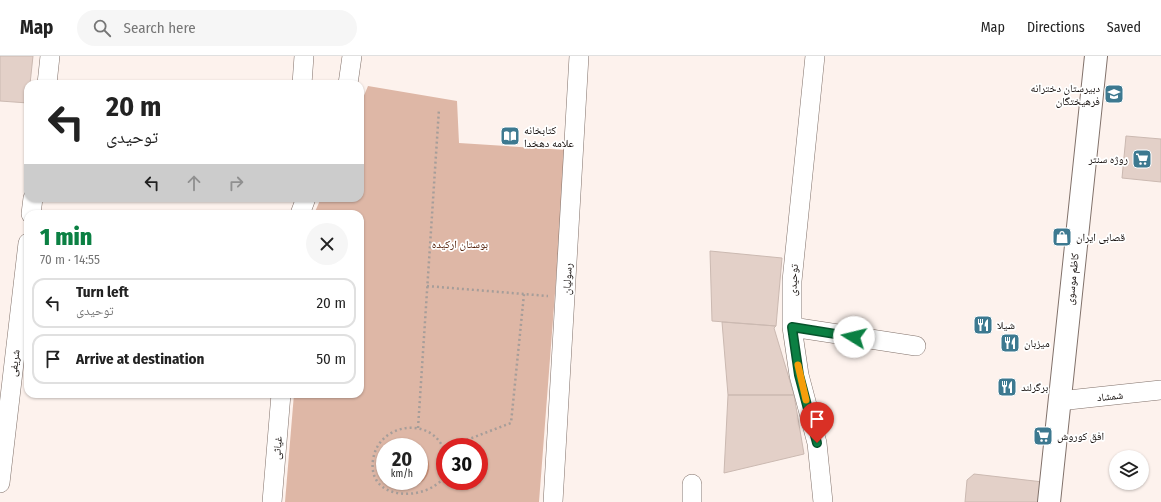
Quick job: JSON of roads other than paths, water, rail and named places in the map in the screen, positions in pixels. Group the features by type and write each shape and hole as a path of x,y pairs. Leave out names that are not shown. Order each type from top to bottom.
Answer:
{"main road":[{"name":"کاظم موسوی","path":"1049,502 1096,56"}],"street":[{"path":"47,80 50,56"},
{"path":"302,80 304,56"},
{"path":"349,80 352,56"},
{"name":"رسولیان","path":"553,502 579,56"},
{"name":"توحیدی","path":"815,56 792,281 792,327 799,375 817,443 824,502"},
{"name":"شریفی","path":"0,483 24,277"},
{"path":"792,327 916,346"},
{"name":"شمشاد","path":"1059,401 1161,390"},
{"name":"غیاثی","path":"272,502 281,398"}],"place":[{"name":"دبیرستان دخترانه فرهیختگان","path":"1114,94"},
{"name":"کتابخانه علامه دهخدا","path":"510,136"},
{"name":"روژه سنتر","path":"1142,159"},
{"name":"قصابی ایران","path":"1062,237"},
{"name":"شیلا","path":"983,325"},
{"name":"میزبان","path":"1010,343"},
{"name":"برگرلند","path":"1007,387"},
{"name":"افق کوروش","path":"1043,436"}],"park label":[{"name":"بوستان ارکیده","path":"460,244"}]}
